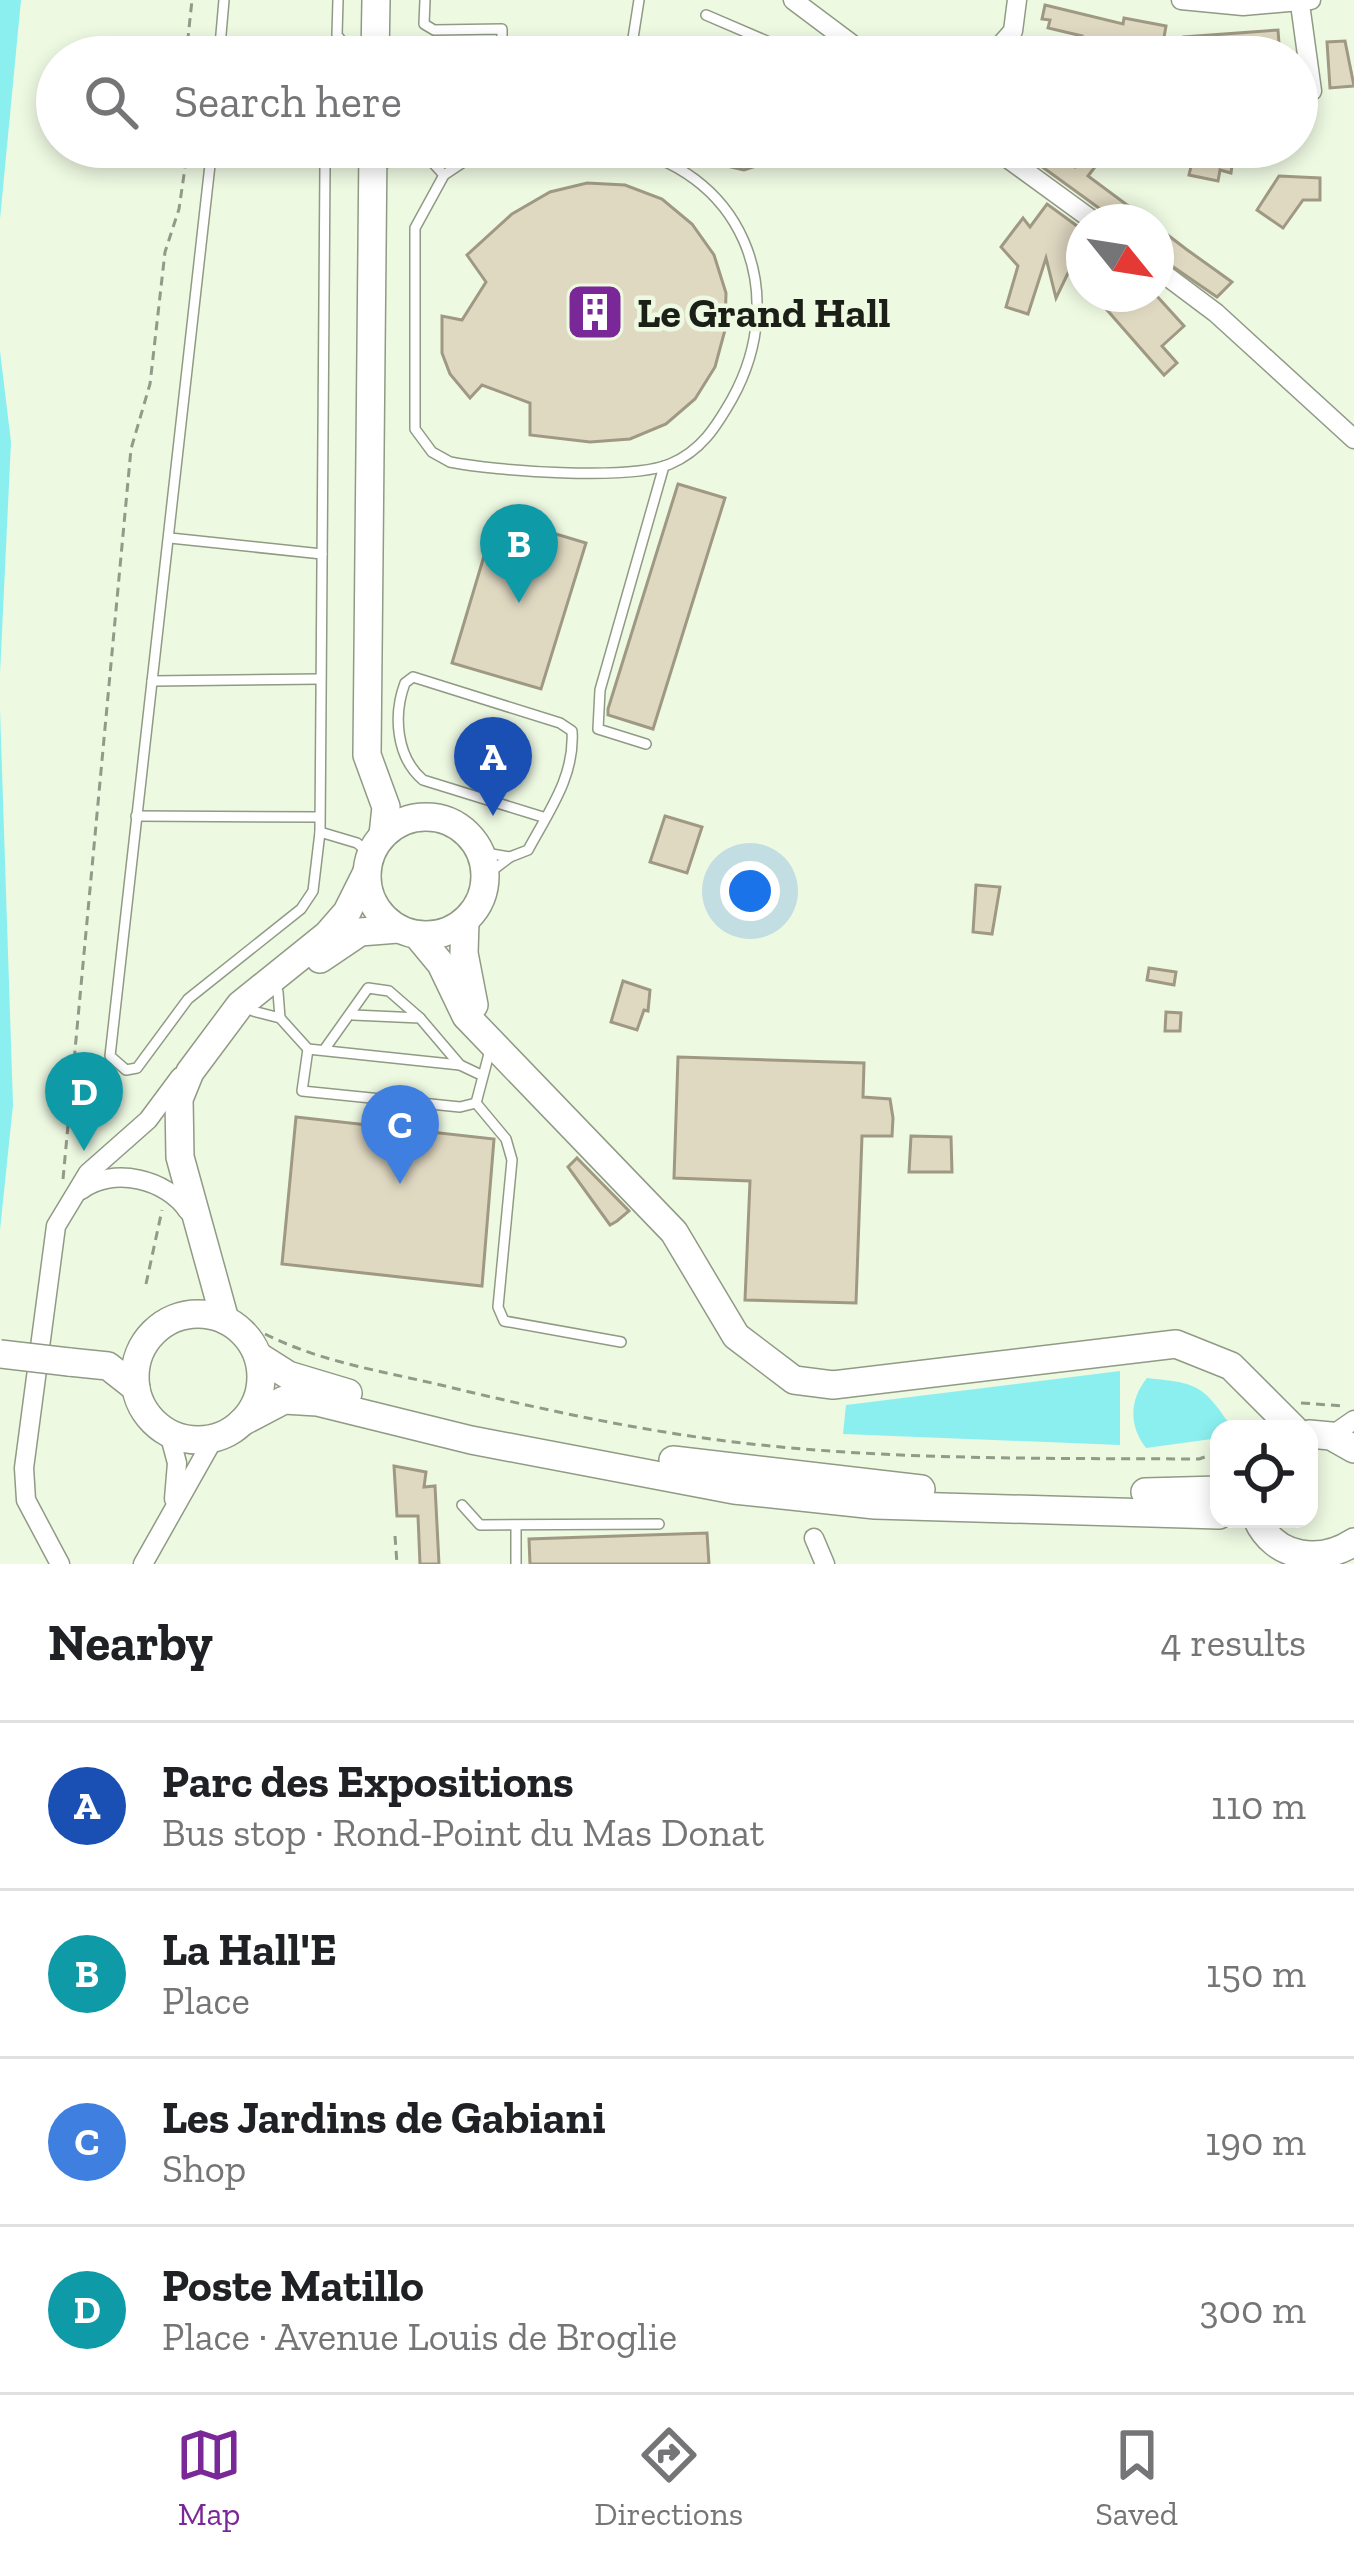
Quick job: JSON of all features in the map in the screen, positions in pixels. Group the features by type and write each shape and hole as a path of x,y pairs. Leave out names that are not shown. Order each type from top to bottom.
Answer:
{"main road":[{"path":"367,36 376,0"},
{"path":"373,168 367,754 386,807 373,854 347,912 240,1005 190,1072 179,1099 176,1131 225,1320 250,1342 261,1345 288,1375 614,1451 758,1474 1024,1494 1210,1490"},
{"path":"368,725 392,782 432,817 461,828 483,864 483,892 465,921 467,980 493,1042"},
{"path":"432,817 414,818 373,854 374,906 441,964 466,1016 674,1232 736,1336 794,1380 833,1385 1149,1345 1189,1348 1231,1366 1274,1420"},
{"path":"208,1046 271,1007 344,940 407,932 434,935 465,921"},
{"path":"108,1366 180,1317 199,1288 204,1234"},
{"path":"180,1317 225,1320"},
{"path":"136,1388 145,1344"},
{"path":"242,1422 259,1391 261,1345"},
{"path":"0,1354 108,1366 136,1388 153,1421 169,1433 214,1438 284,1400 317,1402 471,1441 734,1490 875,1505 1210,1515"},
{"path":"1261,1534 1300,1560 1348,1552"}],"street":[{"path":"793,0 841,36"},
{"path":"1181,0 1305,2 1308,36"},
{"path":"1009,36 1018,1"},
{"path":"1021,168 1070,204"},
{"path":"1174,282 1216,313 1354,439"},
{"path":"60,1564 26,1500 24,1468 56,1226 65,1192 148,1120 175,1079 190,1072"},
{"path":"65,1192 113,1178 166,1187 204,1234"},
{"path":"169,1433 176,1463 173,1513"},
{"path":"143,1564 214,1438"},
{"path":"814,1538 825,1564"}],"lane":[{"path":"221,36 224,0"},
{"path":"338,0 338,36"},
{"path":"424,0 424,23 434,30 502,29 502,36"},
{"path":"633,36 639,0"},
{"path":"706,15 755,36"},
{"path":"210,168 110,1056 126,1070 137,1068 188,999 301,909 313,891 320,832 325,168"},
{"path":"438,168 444,175"},
{"path":"454,168 444,175 415,228 412,409 422,441 450,462 480,468 624,472 664,466 699,447 718,425 749,363 760,305 744,238 705,186 680,168"},
{"path":"646,744 598,729 600,690 664,466"},
{"path":"170,538 322,554"},
{"path":"483,864 528,850 546,818 574,759 572,731 560,723 413,677 405,683 397,722 410,768 423,780 546,818"},
{"path":"152,681 320,680"},
{"path":"136,816 319,817"},
{"path":"320,832 357,843 373,854"},
{"path":"483,864 510,857"},
{"path":"324,1050 368,988 389,991 420,1018 460,1065"},
{"path":"271,1007 308,1049 460,1065 479,1075"},
{"path":"352,1015 420,1018"},
{"path":"493,1042 479,1075 476,1102 506,1138 512,1160 498,1307 504,1321 621,1342"},
{"path":"308,1049 302,1091 460,1107 476,1102"},
{"path":"463,1505 480,1525 659,1524"},
{"path":"516,1527 516,1564"}],"path":[{"path":"188,36 192,0"},
{"path":"65,1192 131,449 150,384 165,252 179,209 185,168"},
{"path":"261,1345 579,1417 692,1437 869,1453 1199,1460 1210,1456"},
{"path":"1277,1420 1283,1404 1342,1404 1340,1430"},
{"path":"395,1536 398,1564"}],"water":[{"path":"0,0 21,0 0,219"},
{"path":"0,351 11,442 0,674"},
{"path":"0,709 13,1105 0,1230"},
{"path":"1120,1371 1120,1445 843,1434 846,1405"},
{"path":"1147,1378 1195,1387 1227,1420 1210,1420 1210,1439 1146,1448 1136,1431 1137,1395"}],"building":[{"path":"1045,5 1123,24 1124,18 1166,26 1164,36 1082,36 1048,28 1050,20 1042,19"},
{"path":"1278,30 1278,36 1197,36"},
{"path":"1345,41 1354,86 1330,88 1327,42"},
{"path":"1044,168 1094,168 1088,176 1126,204 1093,204"},
{"path":"1191,168 1232,168 1231,173 1220,170 1218,181 1189,175"},
{"path":"1279,176 1320,178 1320,200 1303,200 1283,228 1257,210"},
{"name":"Le Grand Hall","path":"587,183 625,185 662,199 692,224 714,255 726,293 725,330 715,367 695,399 666,424 630,439 590,442 530,435 530,403 482,385 470,398 450,374 442,353 442,316 462,320 486,282 467,255 512,214 550,192"},
{"path":"1047,204 1066,218 1066,277 1056,298 1046,258 1028,314 1006,307 1018,266 1001,247 1023,218 1030,227"},
{"path":"1174,239 1232,282 1217,297 1174,267"},
{"path":"1109,312 1171,312 1184,326 1162,346 1177,363 1164,375"},
{"path":"678,484 725,498 653,729 608,715 608,709"},
{"path":"496,516 586,543 541,689 452,663"},
{"path":"665,816 702,827 687,873 650,862"},
{"path":"976,885 1000,887 992,934 973,932"},
{"path":"1149,968 1176,972 1174,985 1147,980"},
{"path":"623,981 650,990 648,1011 644,1010 637,1030 611,1022"},
{"path":"1166,1012 1181,1013 1180,1031 1165,1031"},
{"path":"678,1057 864,1063 863,1097 890,1099 893,1118 892,1136 862,1136 856,1303 745,1300 750,1181 674,1178"},
{"path":"296,1117 494,1139 482,1286 282,1264"},
{"path":"911,1136 951,1137 952,1172 909,1172"},
{"path":"577,1158 629,1211 610,1225 568,1167"},
{"path":"394,1466 426,1472 424,1487 435,1486 439,1564 420,1564 418,1516 397,1516"},
{"path":"707,1533 709,1564 530,1564 529,1539"}],"place":[{"name":"Le Grand Hall","path":"595,312"},
{"name":"La Hall'E","path":"519,603"},
{"name":"Parc des Expositions","path":"493,816"},
{"name":"Poste Matillo","path":"84,1151"},
{"name":"Les Jardins de Gabiani","path":"400,1184"}]}
